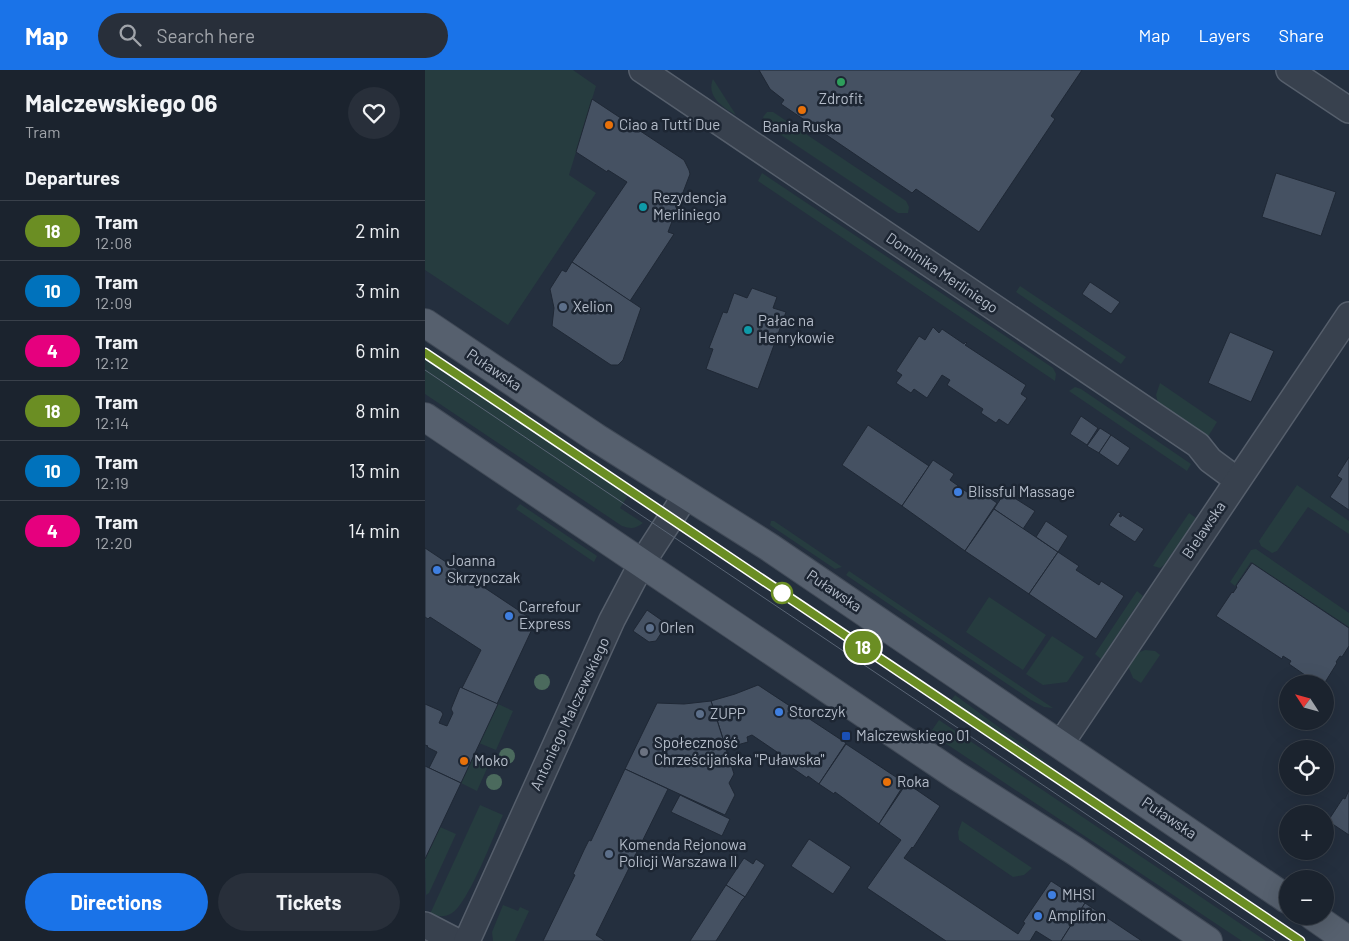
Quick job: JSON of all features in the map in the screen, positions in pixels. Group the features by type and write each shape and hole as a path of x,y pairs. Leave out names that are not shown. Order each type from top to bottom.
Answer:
{"main road":[{"name":"Puławska","path":"425,323 595,437 769,547 1279,894"},
{"path":"425,417 957,776 1075,851 1208,941"},
{"path":"1326,925 1349,941"}],"street":[{"name":"Dominika Merliniego","path":"642,70 1198,445 1210,460 1237,480"},
{"path":"1289,70 1349,110"},
{"name":"Bielawska","path":"1060,745 1349,315"},
{"name":"Antoniego Malczewskiego","path":"467,941 613,620 642,563 686,495"},
{"path":"425,925 456,941"}],"green space":[{"path":"425,70 573,70 596,86 569,175 596,193 508,325 425,270"},
{"path":"713,79 736,115 721,105 714,96 711,85"},
{"path":"767,112 773,112 906,201 909,207 908,213 898,213 766,125 763,117"},
{"path":"762,173 1053,368 1056,374 1055,381 758,181"},
{"path":"1020,286 1126,357 1121,364 1016,292"},
{"path":"425,348 633,488 620,508 643,523 633,528 622,526 425,394"},
{"path":"1160,383 1217,422 1206,440 1159,407 1156,395"},
{"path":"1075,387 1081,389 1191,464 1187,471 1069,391"},
{"path":"1297,485 1349,521 1349,534 1308,507 1277,551 1272,553 1261,546 1259,541"},
{"path":"520,504 597,556 594,562 516,509"},
{"path":"1189,513 1196,518 1164,565 1160,568 1153,566"},
{"path":"771,521 774,521 842,567 835,569 770,525"},
{"path":"1256,549 1349,613 1349,627 1251,562 1235,586 1230,582 1251,550"},
{"path":"849,571 1053,708 1044,707 1031,700 846,575"},
{"path":"1137,591 1143,596 1101,659 1095,654"},
{"path":"989,597 1046,635 1023,670 966,632"},
{"path":"1052,636 1084,657 1067,682 1043,685 1026,674"},
{"path":"1145,650 1155,651 1160,655 1141,683 1133,678 1128,666 1134,654"},
{"path":"955,695 1060,772 951,700"},
{"path":"498,704 513,711 496,750 479,743"},
{"path":"939,720 1266,941 1242,941 930,733"},
{"path":"473,757 488,766 477,791 461,783"},
{"path":"480,805 503,815 480,868 465,897 452,913 444,916 430,914"},
{"path":"962,821 1032,868 1024,875 1013,877 959,840 958,832"},
{"path":"440,827 456,834 429,893 426,895 425,859"},
{"path":"503,905 518,911 520,907 529,911 515,941 493,941 492,932"}],"building":[{"path":"759,70 1082,70 1051,116 1055,119 979,232 916,189 912,193 781,104 784,100 770,89"},
{"name":"Rezydencja Merliniego","path":"592,99 684,160 690,174 668,232 674,234 630,301 572,262 627,182 608,170 607,172 576,152"},
{"path":"1276,173 1336,192 1321,236 1262,217"},
{"path":"572,262 641,308 623,360 618,365 611,365 552,326 554,308 550,289 562,270 566,272"},
{"path":"1090,282 1120,302 1111,314 1082,294"},
{"name":"Pałac na Henrykowie","path":"752,288 777,297 773,308 786,312 758,389 706,369 713,349 709,348 723,312 727,313 734,293 747,298"},
{"path":"933,327 939,333 942,329 964,344 966,342 965,345 1026,385 1021,394 1027,398 1008,425 999,419 996,423 981,413 983,409 947,385 950,380 942,375 927,398 914,389 911,393 896,383 902,375 896,371 919,336 925,340"},
{"path":"1230,332 1274,351 1251,402 1208,383"},
{"path":"1081,416 1098,428 1087,445 1070,434"},
{"path":"868,425 929,466 902,506 842,465"},
{"path":"1100,428 1111,435 1099,453 1087,446"},
{"path":"1111,435 1130,448 1118,466 1099,453"},
{"path":"1349,457 1349,510 1330,497 1342,479 1337,476"},
{"path":"933,460 954,474 950,480 971,495 975,488 997,503 965,551 902,506"},
{"path":"1005,492 1035,511 1023,529 994,509"},
{"path":"994,509 1058,552 1029,594 965,551"},
{"path":"1118,512 1121,513 1119,516 1121,517 1122,515 1144,529 1135,542 1109,525"},
{"path":"1046,521 1068,536 1058,552 1036,537"},
{"path":"425,548 527,616 525,619 534,625 497,704 462,688 481,650 430,617 428,619 425,617"},
{"path":"1058,552 1079,566 1076,570 1099,585 1101,581 1124,596 1096,639 1029,594"},
{"path":"1252,563 1349,628 1349,646 1342,657 1340,656 1330,675 1305,675 1289,664 1291,661 1283,656 1282,659 1216,616"},
{"name":"Orlen","path":"647,610 667,624 656,641 649,642 633,631"},
{"path":"758,685 846,743 819,784 775,756 777,752 752,735 747,737 748,742 726,748 711,701"},
{"path":"460,687 498,704 461,783 429,768 437,752 425,745 425,704 441,711 443,714 439,723 447,726 453,713 451,709"},
{"path":"711,701 734,774 729,783 735,795 725,815 625,769 657,703 684,704"},
{"path":"846,744 905,783 879,824 835,792 834,794 819,784"},
{"path":"425,766 461,783 425,859"},
{"name":"Komenda Rejonowa Policji Warszawa II","path":"625,769 668,789 596,935 605,941 543,941 575,875 573,874 584,850 589,840 591,841"},
{"path":"906,784 940,806 913,848 904,858 1018,934 1025,923 1023,922 1051,881 1085,903 1061,941 1052,941 1036,931 1030,941 946,941 867,888 901,840 879,824"},
{"path":"1349,790 1349,835 1334,825 1334,812 1343,798 1345,799"},
{"path":"680,795 730,819 722,836 671,812"},
{"path":"809,839 851,867 833,894 791,866"},
{"path":"744,858 753,864 756,859 765,865 745,897 726,885"},
{"path":"726,885 745,897 716,941 690,941"},
{"path":"1085,903 1142,941 1061,941"}],"tram line":[{"name":"18","path":"425,353 1300,941"},
{"path":"425,354 1300,941"},
{"path":"425,370 1275,941"}],"place":[{"name":"Zdrofit","path":"841,82"},
{"name":"Bania Ruska","path":"802,110"},
{"name":"Ciao a Tutti Due","path":"609,125"},
{"name":"Rezydencja Merliniego","path":"643,207"},
{"name":"Xelion","path":"563,307"},
{"name":"Pałac na Henrykowie","path":"748,330"},
{"name":"Blissful Massage","path":"958,492"},
{"name":"Joanna Skrzypczak","path":"437,570"},
{"name":"Carrefour Express","path":"509,616"},
{"name":"Orlen","path":"650,628"},
{"name":"Storczyk","path":"779,712"},
{"name":"ZUPP","path":"700,714"},
{"name":"Malczewskiego 01","path":"846,736"},
{"name":"Społeczność Chrześcijańska \"Puławska\"","path":"644,752"},
{"name":"Moko","path":"464,761"},
{"name":"Roka","path":"887,782"},
{"name":"Komenda Rejonowa Policji Warszawa II","path":"609,854"},
{"name":"MHSI","path":"1052,895"},
{"name":"Amplifon","path":"1038,916"}]}
